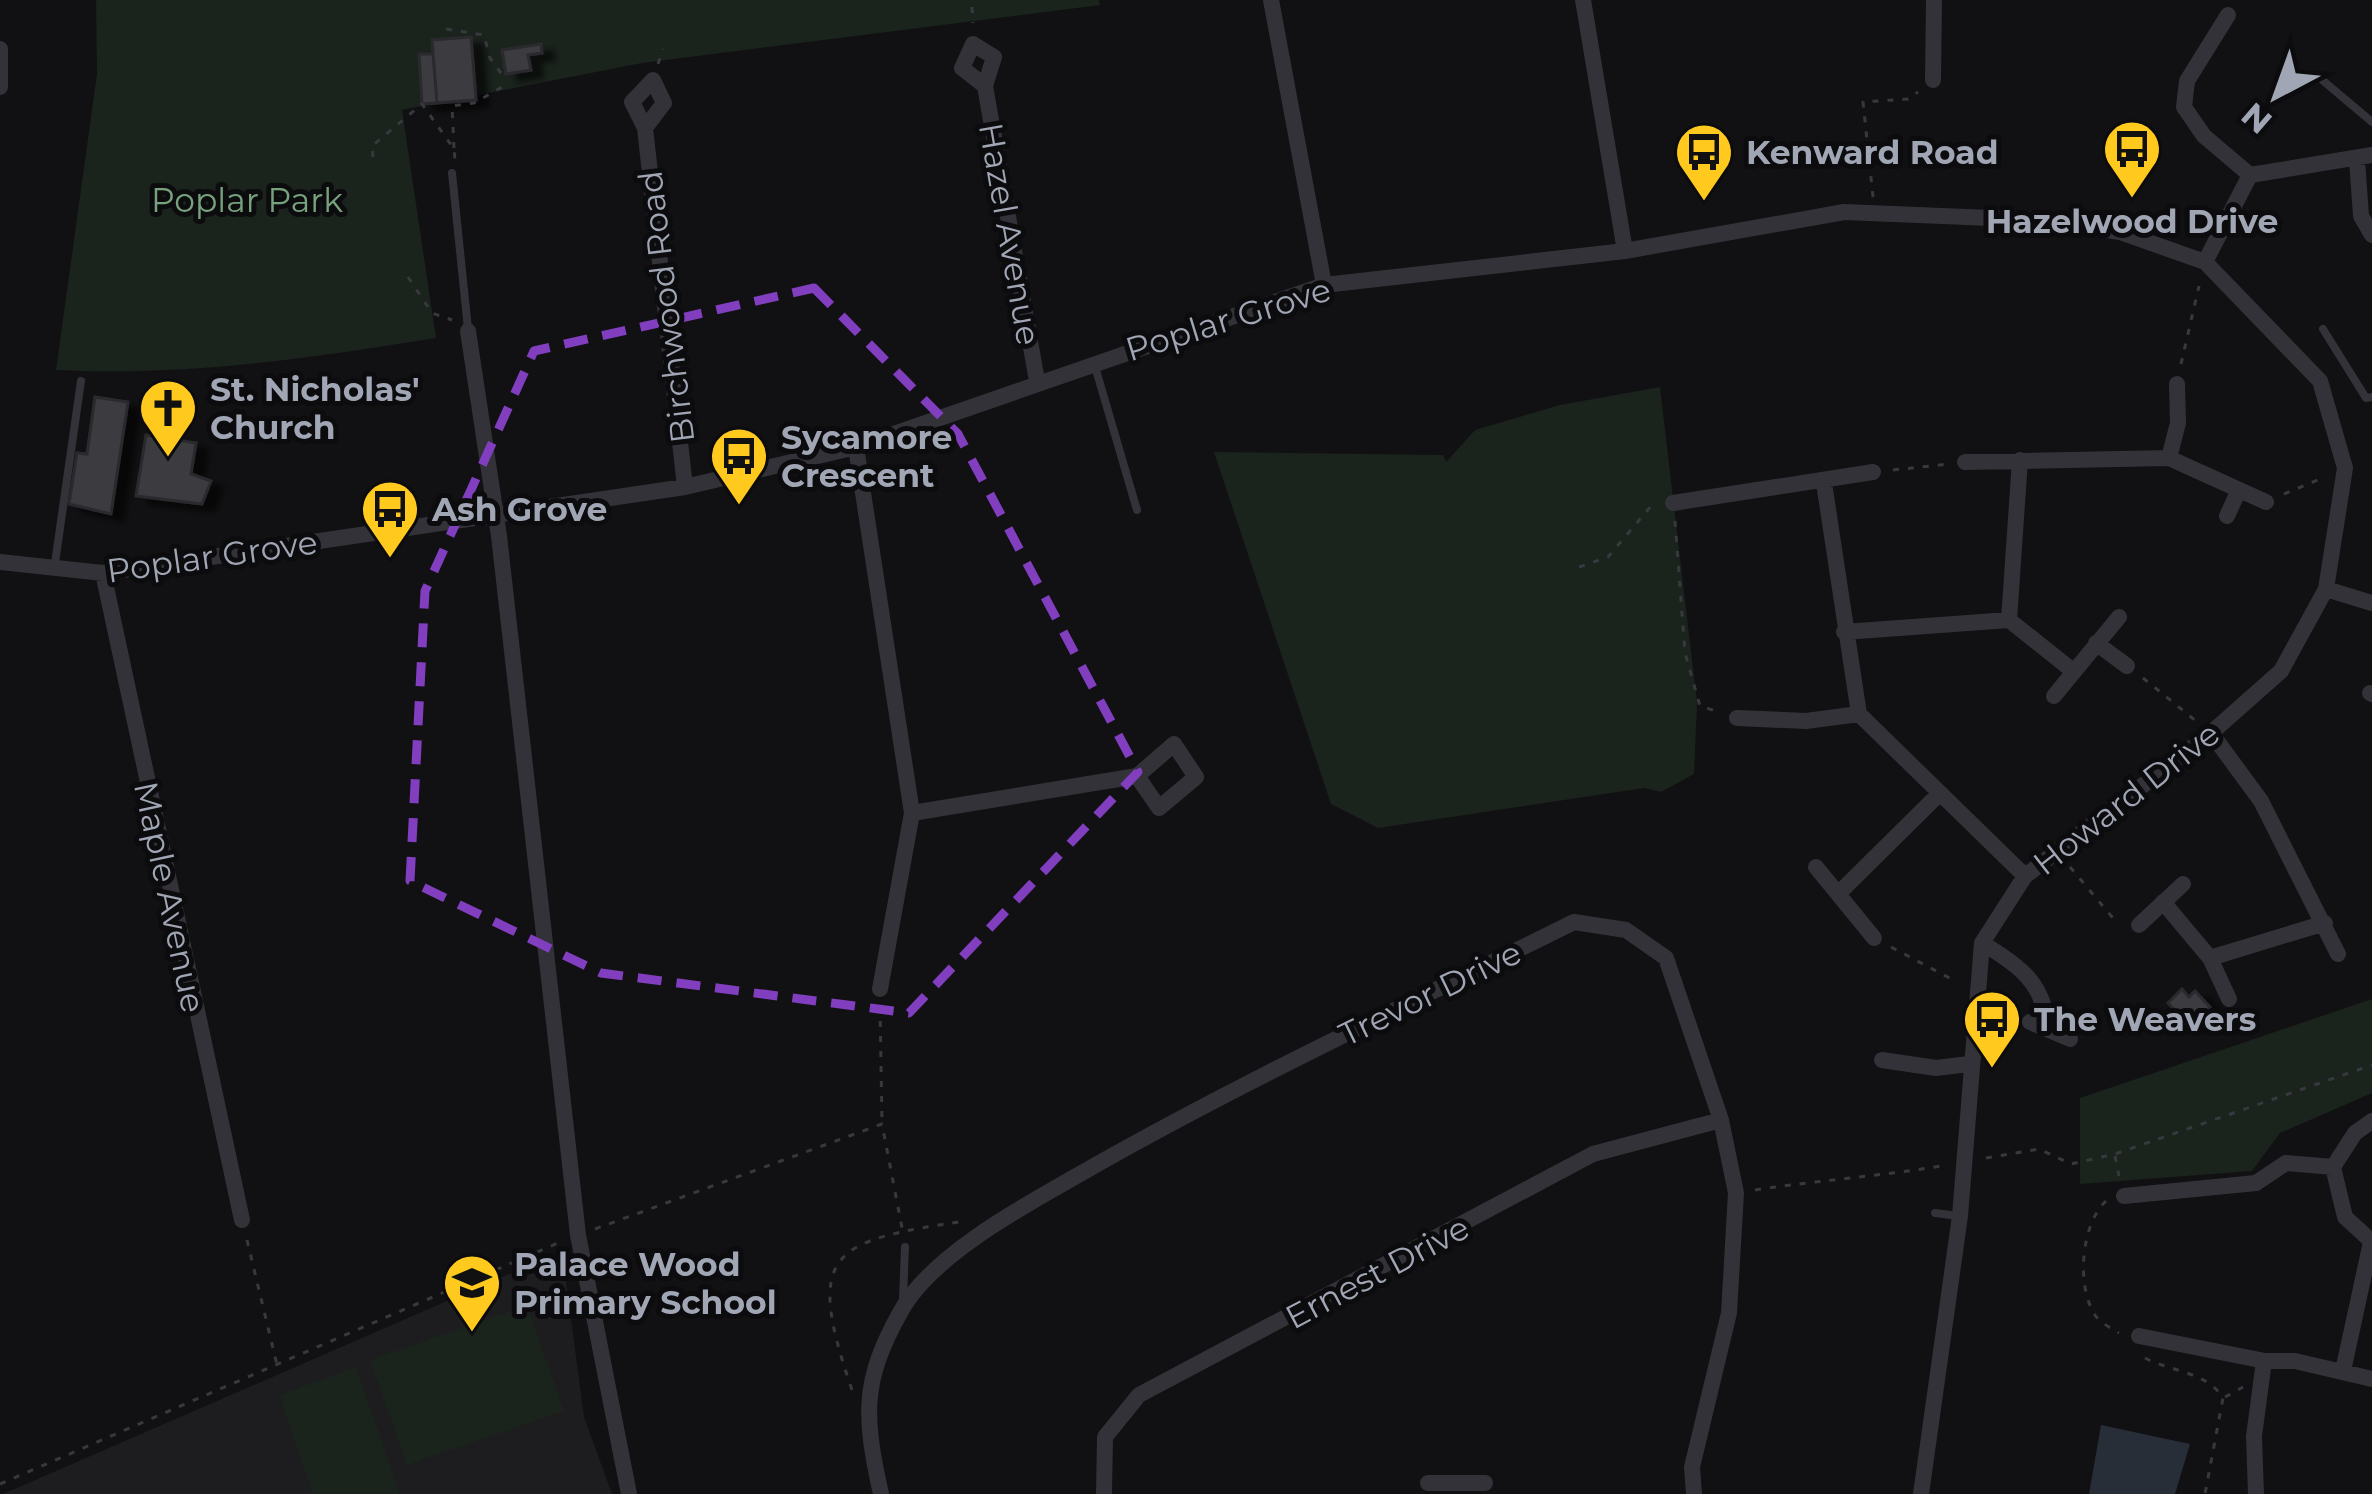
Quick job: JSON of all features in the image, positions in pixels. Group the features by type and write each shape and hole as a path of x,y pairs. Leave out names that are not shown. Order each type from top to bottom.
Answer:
{"street":[{"path":"1271,0 1324,285"},
{"path":"1583,0 1624,251"},
{"path":"1933,80 1934,0"},
{"path":"2228,14 2187,81 2184,107 2204,136 2250,175 2364,157 2361,216 2372,235"},
{"path":"0,49 0,87"},
{"name":"Hazel Avenue","path":"985,86 1037,381"},
{"name":"Birchwood Road","path":"645,128 685,487"},
{"path":"2205,262 2250,175"},
{"name":"Poplar Grove","path":"0,562 54,572 103,573 685,487 856,447 1324,285 1624,251 1875,210 2041,220 2120,232"},
{"name":"Howard Drive","path":"1921,1494 1960,1216 1982,944 2025,876 2211,733 2281,671 2326,590 2345,468 2320,382 2205,262 2120,232"},
{"path":"468,326 496,517 578,1235 629,1494"},
{"path":"2169,458 2178,423 2177,383"},
{"path":"856,447 912,813 880,989"},
{"path":"1965,462 2169,458 2266,502"},
{"path":"2009,620 2020,460"},
{"path":"1673,503 1824,484 1873,472"},
{"path":"1824,484 1859,714 2025,876"},
{"path":"2227,516 2238,492"},
{"name":"Maple Avenue","path":"103,573 242,1220"},
{"path":"2326,590 2372,603"},
{"path":"2054,696 2119,617"},
{"path":"1844,632 2009,620 2073,671"},
{"path":"2096,643 2127,666"},
{"path":"1737,718 1806,721 1859,714"},
{"path":"2211,733 2261,801 2338,954"},
{"path":"912,813 1137,776"},
{"path":"1838,894 1940,793"},
{"path":"1816,867 1874,938"},
{"path":"2140,925 2182,884"},
{"path":"2163,902 2210,958 2229,999"},
{"name":"Trevor Drive","path":"881,1494 869,1440 868,1383 903,1306 978,1232 1168,1124 1574,922 1626,930 1666,958 1720,1120 1736,1193 1729,1313 1692,1467 1694,1494"},
{"path":"2210,958 2325,923"},
{"path":"1982,944 2024,968 2047,1009 2039,1024 2070,1039"},
{"path":"1882,1060 1936,1068 1970,1064"},
{"name":"Ernest Drive","path":"1103,1494 1105,1437 1139,1396 1594,1154 1720,1120"},
{"path":"2343,1371 2371,1242 2345,1217 2333,1167 2355,1132 2372,1121"},
{"path":"2124,1196 2256,1183 2286,1163 2333,1167"},
{"path":"2134,1340 2372,1378"},
{"path":"2256,1494 2254,1436 2265,1361"},
{"path":"1428,1483 1456,1489 1485,1484"}],"lane":[{"path":"2321,79 2372,122"},
{"path":"452,173 468,326"},
{"path":"2323,328 2366,398 2372,397"},
{"path":"1094,362 1137,510"},
{"path":"54,572 81,381"},
{"path":"1935,1213 1960,1216"},
{"path":"903,1306 905,1247"}],"path":[{"path":"446,29 484,34 490,58 503,76"},
{"path":"1875,210 1863,102 1908,99 1933,80"},
{"path":"452,173 452,106 474,104 504,86"},
{"path":"373,157 372,146 422,104 454,149"},
{"path":"2177,383 2205,262"},
{"path":"408,277 432,313 468,326"},
{"path":"1873,472 1965,462"},
{"path":"2266,502 2345,468"},
{"path":"1579,566 1608,557 1647,506 1673,503 1685,653 1700,706 1737,718"},
{"path":"2127,666 2211,733"},
{"path":"2057,852 2117,923 2140,925"},
{"path":"1874,938 1977,992"},
{"path":"880,989 882,1124 905,1247"},
{"path":"1736,1193 1824,1179 1850,1182 2039,1149 2071,1164 2114,1154 2372,1066"},
{"path":"0,1484 578,1235 882,1124"},
{"path":"2114,1154 2124,1196 2102,1203 2089,1225 2086,1256 2097,1319 2134,1340"},
{"path":"242,1220 277,1366"},
{"path":"855,1398 829,1302 830,1273 853,1244 903,1230 966,1221"},
{"path":"2118,1333 2134,1340"},
{"path":"2140,1356 2217,1387 2223,1398 2205,1494"}],"highlighted area":[{"path":"814,288 958,434 1138,772 909,1013 601,973 410,881 425,591 534,351"}],"shaded area":[{"name":"Palace Wood Primary School","path":"562,1251 584,1417 612,1494 3,1494"},
{"path":"2101,1425 2190,1444 2175,1494 2089,1494"}],"green space":[{"name":"Poplar Park","path":"96,0 1099,0 1100,5 642,63 402,110 436,338 246,364 56,370 97,74"},
{"path":"1660,387 1697,703 1694,774 1661,792 1644,788 1378,828 1331,804 1214,452 1443,455 1446,462 1475,430 1560,405"},
{"path":"2372,999 2372,1093 2280,1133 2252,1171 2080,1184 2080,1098"},
{"path":"527,1305 564,1411 407,1465 370,1360"},
{"path":"356,1367 400,1494 313,1494 279,1395"}],"building":[{"path":"471,37 476,100 437,103 432,40"},
{"path":"541,44 542,53 528,55 531,70 506,74 502,50"},
{"path":"419,54 433,54 437,103 422,104"},
{"path":"95,397 128,402 111,514 69,504 77,453 87,454"},
{"name":"St. Nicholas' Church","path":"146,435 196,443 191,474 211,481 202,504 136,496"},
{"path":"2182,989 2189,997 2195,991 2210,1007 2190,1026 2168,1003"}],"place":[{"name":"Hazelwood Drive","path":"2132,200"},
{"name":"Kenward Road","path":"1704,203"},
{"name":"St. Nicholas' Church","path":"168,459"},
{"name":"Sycamore Crescent","path":"739,507"},
{"name":"Ash Grove","path":"390,560"},
{"name":"The Weavers","path":"1992,1070"},
{"name":"Palace Wood Primary School","path":"472,1334"}]}
